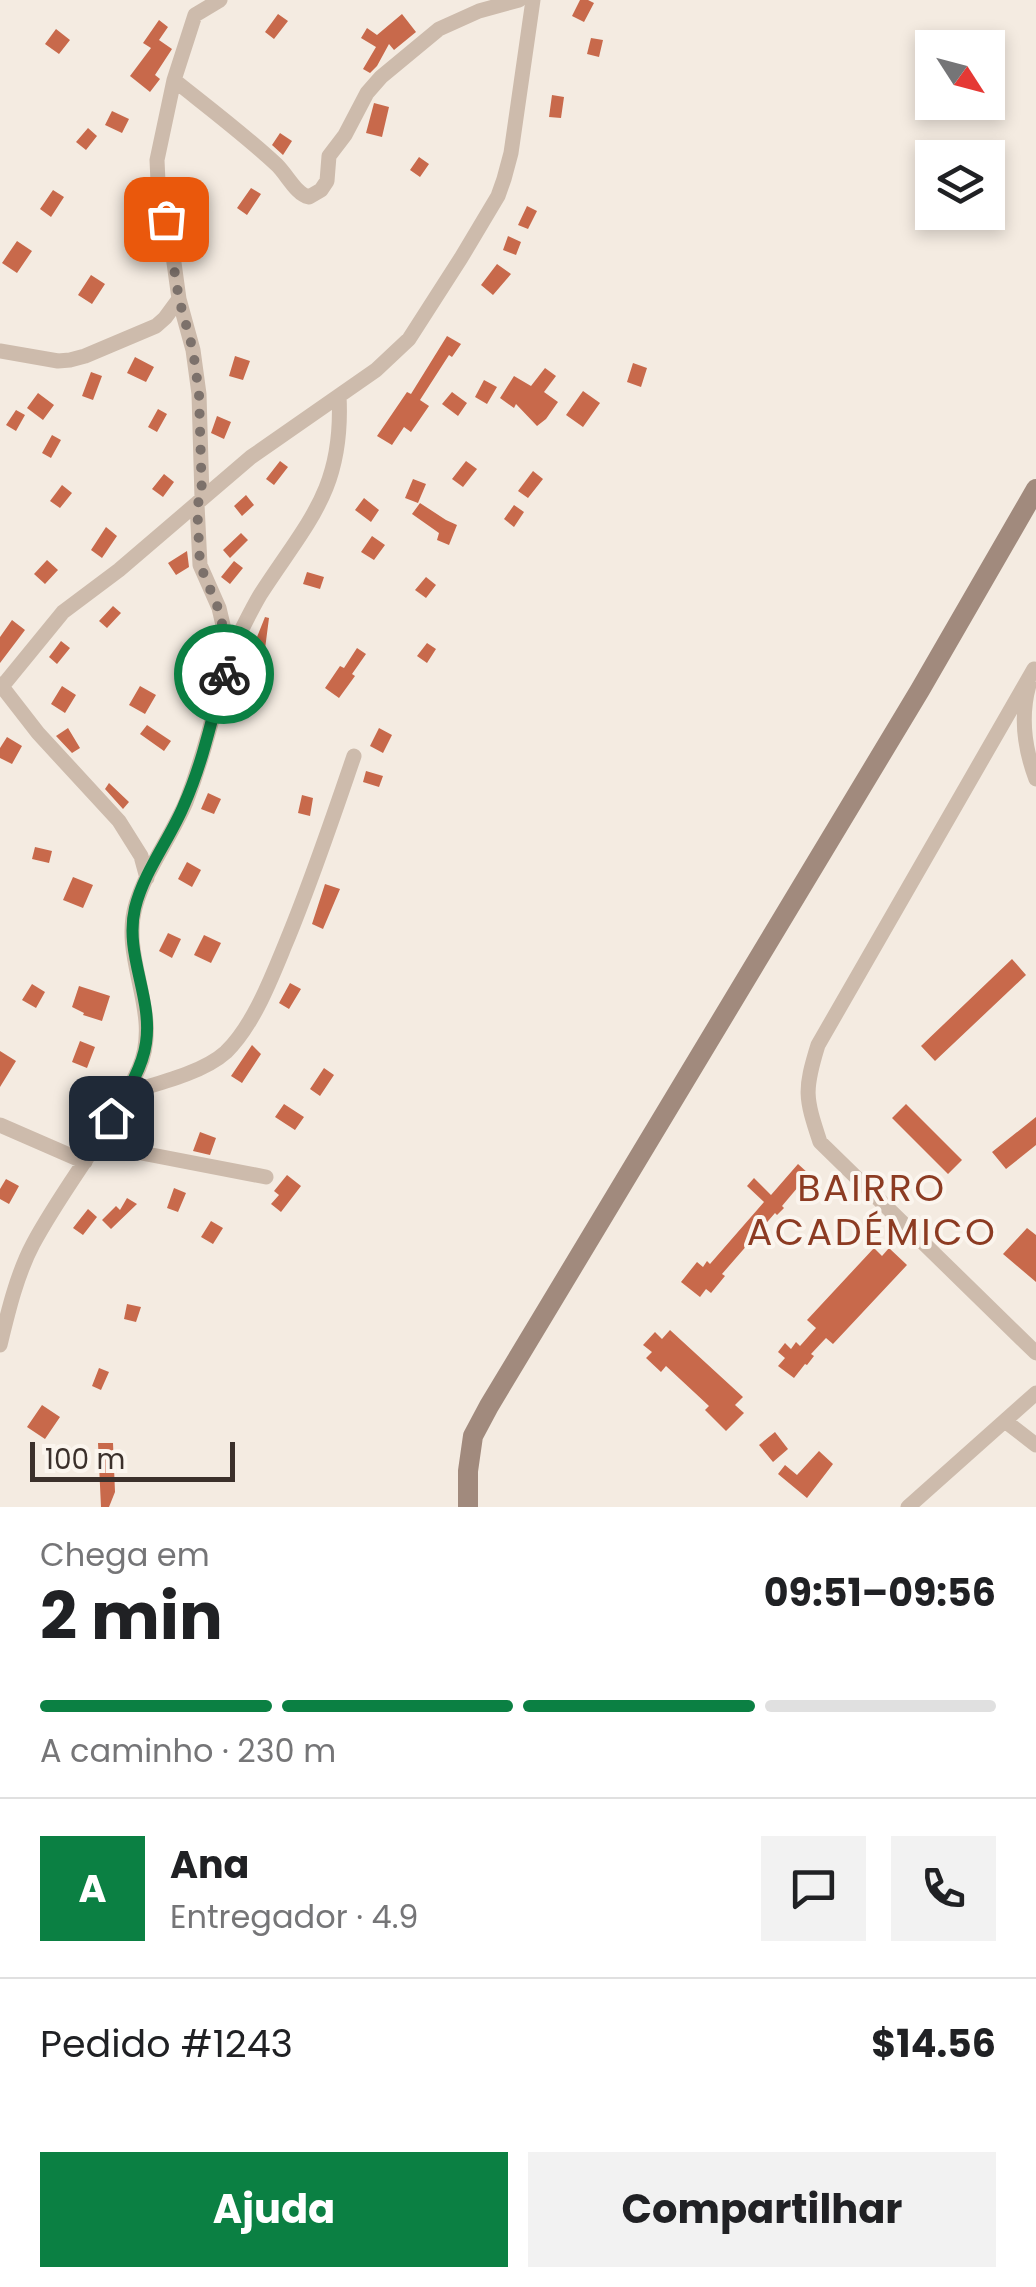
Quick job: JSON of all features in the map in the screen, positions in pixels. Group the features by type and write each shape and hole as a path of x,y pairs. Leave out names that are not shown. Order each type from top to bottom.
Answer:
{"street":[{"path":"220,0 196,15 174,80 156,160 199,394 200,565 218,608 230,655"},
{"path":"174,80 270,159 289,177 298,193 309,197 327,181 328,156 381,76 439,29 520,0"},
{"path":"147,878 141,856 119,821 38,733 1,686 63,612 119,570 251,457 376,370 409,339 498,196 511,153 533,0"},
{"path":"0,351 58,361 79,358 156,326 179,299"},
{"path":"0,1345 32,1245 139,1068 147,1038 146,1008 132,932 136,903 185,803 204,753 230,655 260,597 310,524 328,487 339,437 339,396"},
{"path":"468,1507 468,1471 474,1436 489,1406 920,690 1036,489"},
{"path":"1035,667 1024,719 1036,780"},
{"path":"1035,667 818,1045 808,1078 808,1104 820,1142 1036,1354"},
{"path":"126,1093 214,1061 228,1050 246,1024 262,998 308,888 354,756"},
{"path":"0,1125 85,1162"},
{"path":"95,1144 266,1177"},
{"path":"908,1507 1036,1393"},
{"path":"1005,1421 1036,1445"}],"building":[{"path":"580,0 594,3 584,22 572,16"},
{"path":"278,14 288,21 274,39 265,32"},
{"path":"402,14 416,32 394,50 389,44 370,73 363,69 376,47 361,38 367,28 377,35"},
{"path":"159,20 168,27 159,40 172,49 155,75 160,79 150,92 130,76 151,48 143,43"},
{"path":"56,29 70,40 59,54 45,44"},
{"path":"591,38 603,40 599,57 587,54"},
{"path":"552,95 564,97 561,118 549,117"},
{"path":"374,103 389,107 382,137 366,133"},
{"path":"112,111 129,119 122,133 105,125"},
{"path":"88,128 97,136 86,150 76,142"},
{"path":"280,133 292,141 283,155 272,145"},
{"path":"419,157 429,164 420,177 410,170"},
{"path":"251,188 261,194 247,215 237,208"},
{"path":"53,190 64,197 51,217 40,209"},
{"path":"527,206 537,211 528,229 518,225"},
{"path":"193,219 208,224 200,246 185,241"},
{"path":"508,236 521,242 516,255 503,250"},
{"path":"17,241 32,251 17,273 2,263"},
{"path":"497,264 511,274 493,295 481,285"},
{"path":"91,275 105,284 92,304 78,295"},
{"path":"447,336 461,344 452,357 449,355 420,400 429,406 411,432 404,427 392,445 377,436 407,392 411,394"},
{"path":"235,356 250,361 243,380 229,376"},
{"path":"135,357 154,367 146,382 127,373"},
{"path":"633,363 647,368 641,387 627,382"},
{"path":"545,368 556,376 544,392 558,402 537,426 516,404 514,408 500,398 514,376 531,386"},
{"path":"91,372 102,376 93,400 82,396"},
{"path":"484,380 497,387 487,404 475,397"},
{"path":"583,391 600,403 583,427 566,415"},
{"path":"452,392 467,403 458,416 442,404"},
{"path":"38,393 54,405 43,420 27,408"},
{"path":"158,409 167,414 157,432 148,427"},
{"path":"16,410 25,415 16,431 6,425"},
{"path":"217,416 231,422 224,439 211,433"},
{"path":"52,435 61,440 51,458 42,453"},
{"path":"280,461 288,467 274,485 266,479"},
{"path":"466,461 477,469 463,487 452,479"},
{"path":"533,471 543,479 528,498 518,491"},
{"path":"164,474 174,482 163,497 152,489"},
{"path":"413,479 426,484 418,503 405,498"},
{"path":"62,485 72,493 60,508 50,501"},
{"path":"246,495 254,505 242,516 234,506"},
{"path":"364,498 379,510 371,522 355,510"},
{"path":"420,503 457,525 449,545 437,540 439,533 412,514"},
{"path":"514,505 524,512 514,527 504,519"},
{"path":"106,527 117,536 102,558 91,550"},
{"path":"241,533 248,540 230,558 223,550"},
{"path":"372,536 385,545 374,560 361,552"},
{"path":"187,551 189,567 176,575 168,563"},
{"path":"47,560 58,570 45,584 34,574"},
{"path":"234,561 243,568 230,584 221,577"},
{"path":"307,572 324,577 320,589 303,584"},
{"path":"426,577 436,585 426,598 415,590"},
{"path":"113,606 121,613 107,628 99,621"},
{"path":"265,617 269,618 262,672 247,670 250,647"},
{"path":"12,620 25,630 0,663 0,637"},
{"path":"61,641 70,648 57,664 49,657"},
{"path":"427,643 436,649 427,663 417,656"},
{"path":"357,648 366,654 339,698 325,688"},
{"path":"62,686 76,695 65,713 51,704"},
{"path":"140,686 156,695 145,714 129,705"},
{"path":"147,725 171,741 164,751 140,734"},
{"path":"68,728 80,748 72,753 56,736"},
{"path":"379,728 392,735 383,753 370,746"},
{"path":"7,737 22,746 12,764 0,758 0,748"},
{"path":"366,771 383,776 379,787 363,782"},
{"path":"109,783 129,802 123,809 105,789"},
{"path":"208,793 221,799 214,814 201,809"},
{"path":"302,795 313,798 310,816 298,813"},
{"path":"35,847 52,851 49,863 32,859"},
{"path":"187,862 201,870 192,887 178,879"},
{"path":"73,877 93,885 83,908 63,900"},
{"path":"325,884 340,889 323,929 312,924"},
{"path":"168,933 181,939 172,958 159,951"},
{"path":"204,935 221,943 211,963 194,955"},
{"path":"1012,959 1026,975 935,1061 921,1046"},
{"path":"290,983 301,989 289,1009 279,1003"},
{"path":"32,984 45,992 36,1008 22,1000"},
{"path":"79,986 110,996 102,1021 72,1007"},
{"path":"80,1041 95,1047 87,1068 72,1062"},
{"path":"252,1045 261,1054 242,1083 231,1076"},
{"path":"0,1051 16,1061 0,1087"},
{"path":"324,1068 334,1075 320,1096 310,1089"},
{"path":"284,1104 304,1117 295,1130 275,1117"},
{"path":"906,1104 962,1160 948,1174 892,1118"},
{"path":"1036,1117 1036,1145 1006,1169 992,1152"},
{"path":"200,1132 216,1138 210,1155 193,1151"},
{"path":"798,1164 809,1174 784,1208 775,1213 722,1274 725,1276 711,1293 706,1289 700,1297 681,1282 697,1262 703,1267 707,1261 710,1264 764,1202 747,1186 754,1178 771,1195"},
{"path":"287,1175 301,1186 281,1212 271,1204 279,1195 274,1191"},
{"path":"6,1179 19,1186 9,1204 0,1199"},
{"path":"174,1188 186,1193 178,1212 167,1208"},
{"path":"127,1198 137,1204 111,1229 102,1220 116,1206 120,1210"},
{"path":"88,1209 97,1217 83,1235 73,1228"},
{"path":"211,1221 223,1228 213,1244 201,1237"},
{"path":"1027,1228 1036,1235 1036,1282 1003,1254"},
{"path":"874,1248 882,1256 889,1248 907,1265 833,1344 826,1338 794,1378 778,1366 785,1358 778,1352 785,1343 791,1349 796,1342 800,1346 816,1328 807,1320"},
{"path":"127,1304 141,1307 136,1322 124,1319"},
{"path":"670,1330 743,1397 735,1405 744,1413 726,1431 705,1410 709,1406 666,1366 661,1372 646,1358 652,1352 643,1345 655,1332 662,1339"},
{"path":"99,1368 109,1372 101,1390 92,1386"},
{"path":"42,1405 60,1417 45,1439 27,1427"},
{"path":"775,1432 788,1449 773,1462 759,1445"},
{"path":"98,1443 113,1443 115,1492 109,1507 101,1507"},
{"path":"819,1451 833,1464 807,1498 778,1474 785,1465 797,1475"}],"way so far":[{"path":"166,219 199,394 199,555 230,655 224,674"}],"district":[{"name":"BAIRRO ACADÉMICO","path":"872,1209"}],"route":[{"path":"111,1118 139,1068 147,1038 146,1008 132,932 136,903 185,803 204,753 224,674"}]}
